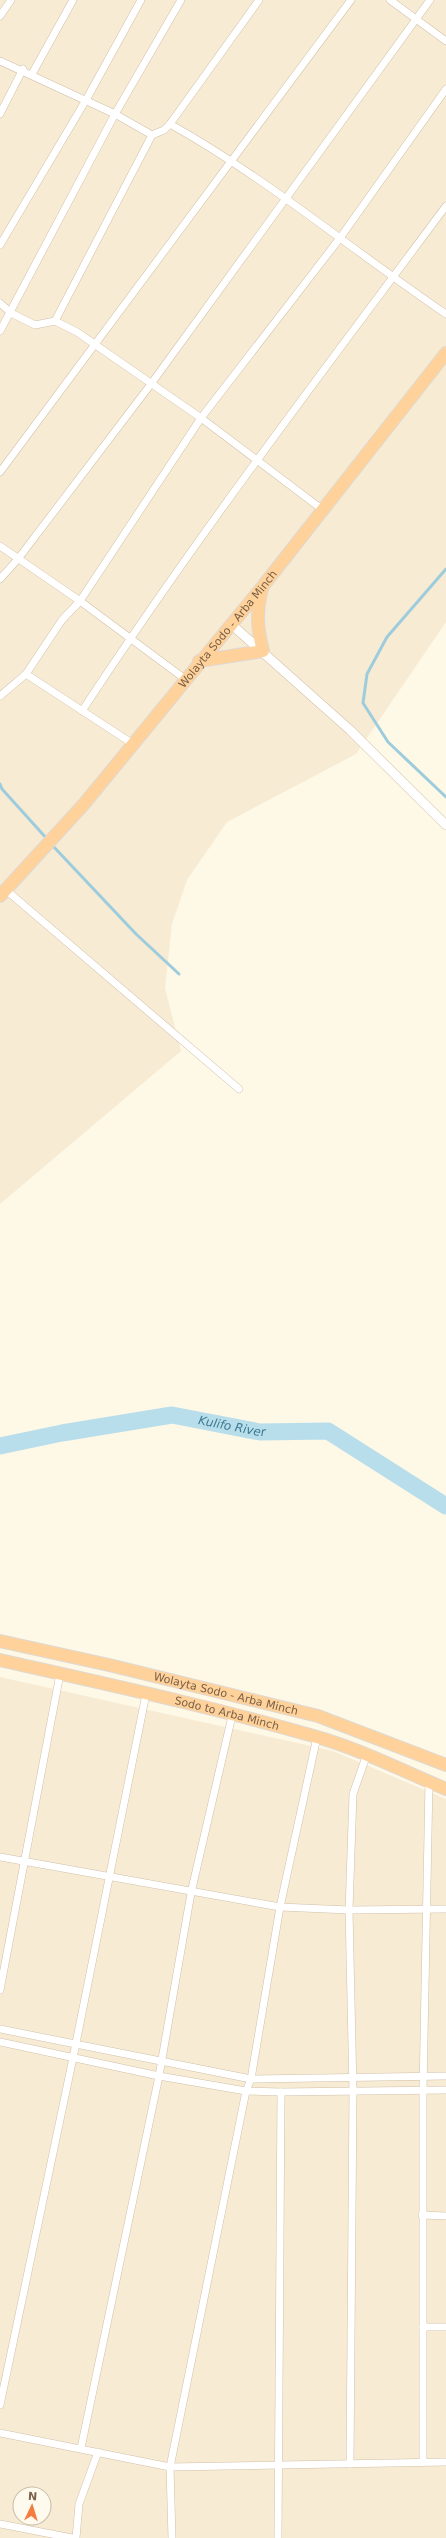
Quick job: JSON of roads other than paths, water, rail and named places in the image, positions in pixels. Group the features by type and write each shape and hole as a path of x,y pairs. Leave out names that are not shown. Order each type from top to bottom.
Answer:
{"highway":[{"name":"Wolayta Sodo - Arba Minch","path":"3,893 84,804 199,661 263,586 446,353"},
{"path":"199,661 263,651 257,628 257,608 263,586"},
{"name":"Wolayta Sodo - Arba Minch","path":"0,1641 109,1665 318,1716 446,1765"},
{"name":"Sodo to Arba Minch","path":"0,1660 146,1694 317,1737 372,1756 446,1789"},
{"path":"372,1756 386,1741"}],"street":[{"path":"0,16 11,0"},
{"path":"32,74 73,0"},
{"path":"0,245 86,100 141,0"},
{"path":"0,331 11,313 115,114 181,0"},
{"path":"55,322 152,135 164,130 170,124 259,0"},
{"path":"0,472 351,0"},
{"path":"390,0 415,20 446,41"},
{"path":"0,580 18,559 151,384 430,0"},
{"path":"0,61 23,69 115,114 152,135"},
{"path":"0,114 23,69"},
{"path":"0,696 26,674 62,620 80,601 201,418 340,238 446,89"},
{"path":"170,124 232,161 287,198 393,278 446,314"},
{"path":"82,711 129,639 257,459 446,206"},
{"path":"0,303 11,313 34,325 55,322 77,332 201,418 323,510"},
{"path":"0,546 80,601 129,639 185,679"},
{"path":"231,624 350,730 446,825"},
{"path":"26,674 133,744"},
{"path":"3,893 239,1090"},
{"path":"0,1990 60,1674"},
{"path":"0,2405 76,2044 146,1694"},
{"path":"81,2448 160,2076 192,1893 232,1716"},
{"path":"172,2538 170,2467 246,2091 250,2079 280,1907 317,1737"},
{"path":"350,2464 353,2078 350,1910 353,1794 372,1756"},
{"path":"423,2462 422,2215 424,1909 429,1782"},
{"path":"0,1857 24,1863 280,1907 350,1910 446,1909"},
{"path":"0,2029 250,2079 446,2076"},
{"path":"0,2042 160,2076 246,2091 446,2090"},
{"path":"278,2538 277,2466 281,2092"},
{"path":"422,2215 446,2216"},
{"path":"423,2327 446,2327"},
{"path":"0,2433 170,2467 446,2462"},
{"path":"76,2538 79,2504 98,2452"},
{"path":"0,2524 72,2538"}],"waterway":[{"path":"446,569 387,637 367,674 363,703 388,742 446,797"},
{"path":"0,784 2,789 48,840"},
{"path":"52,845 136,934 179,974"},
{"name":"Kulifo River","path":"0,1446 62,1433 172,1415 260,1432 328,1431 446,1506"}]}
